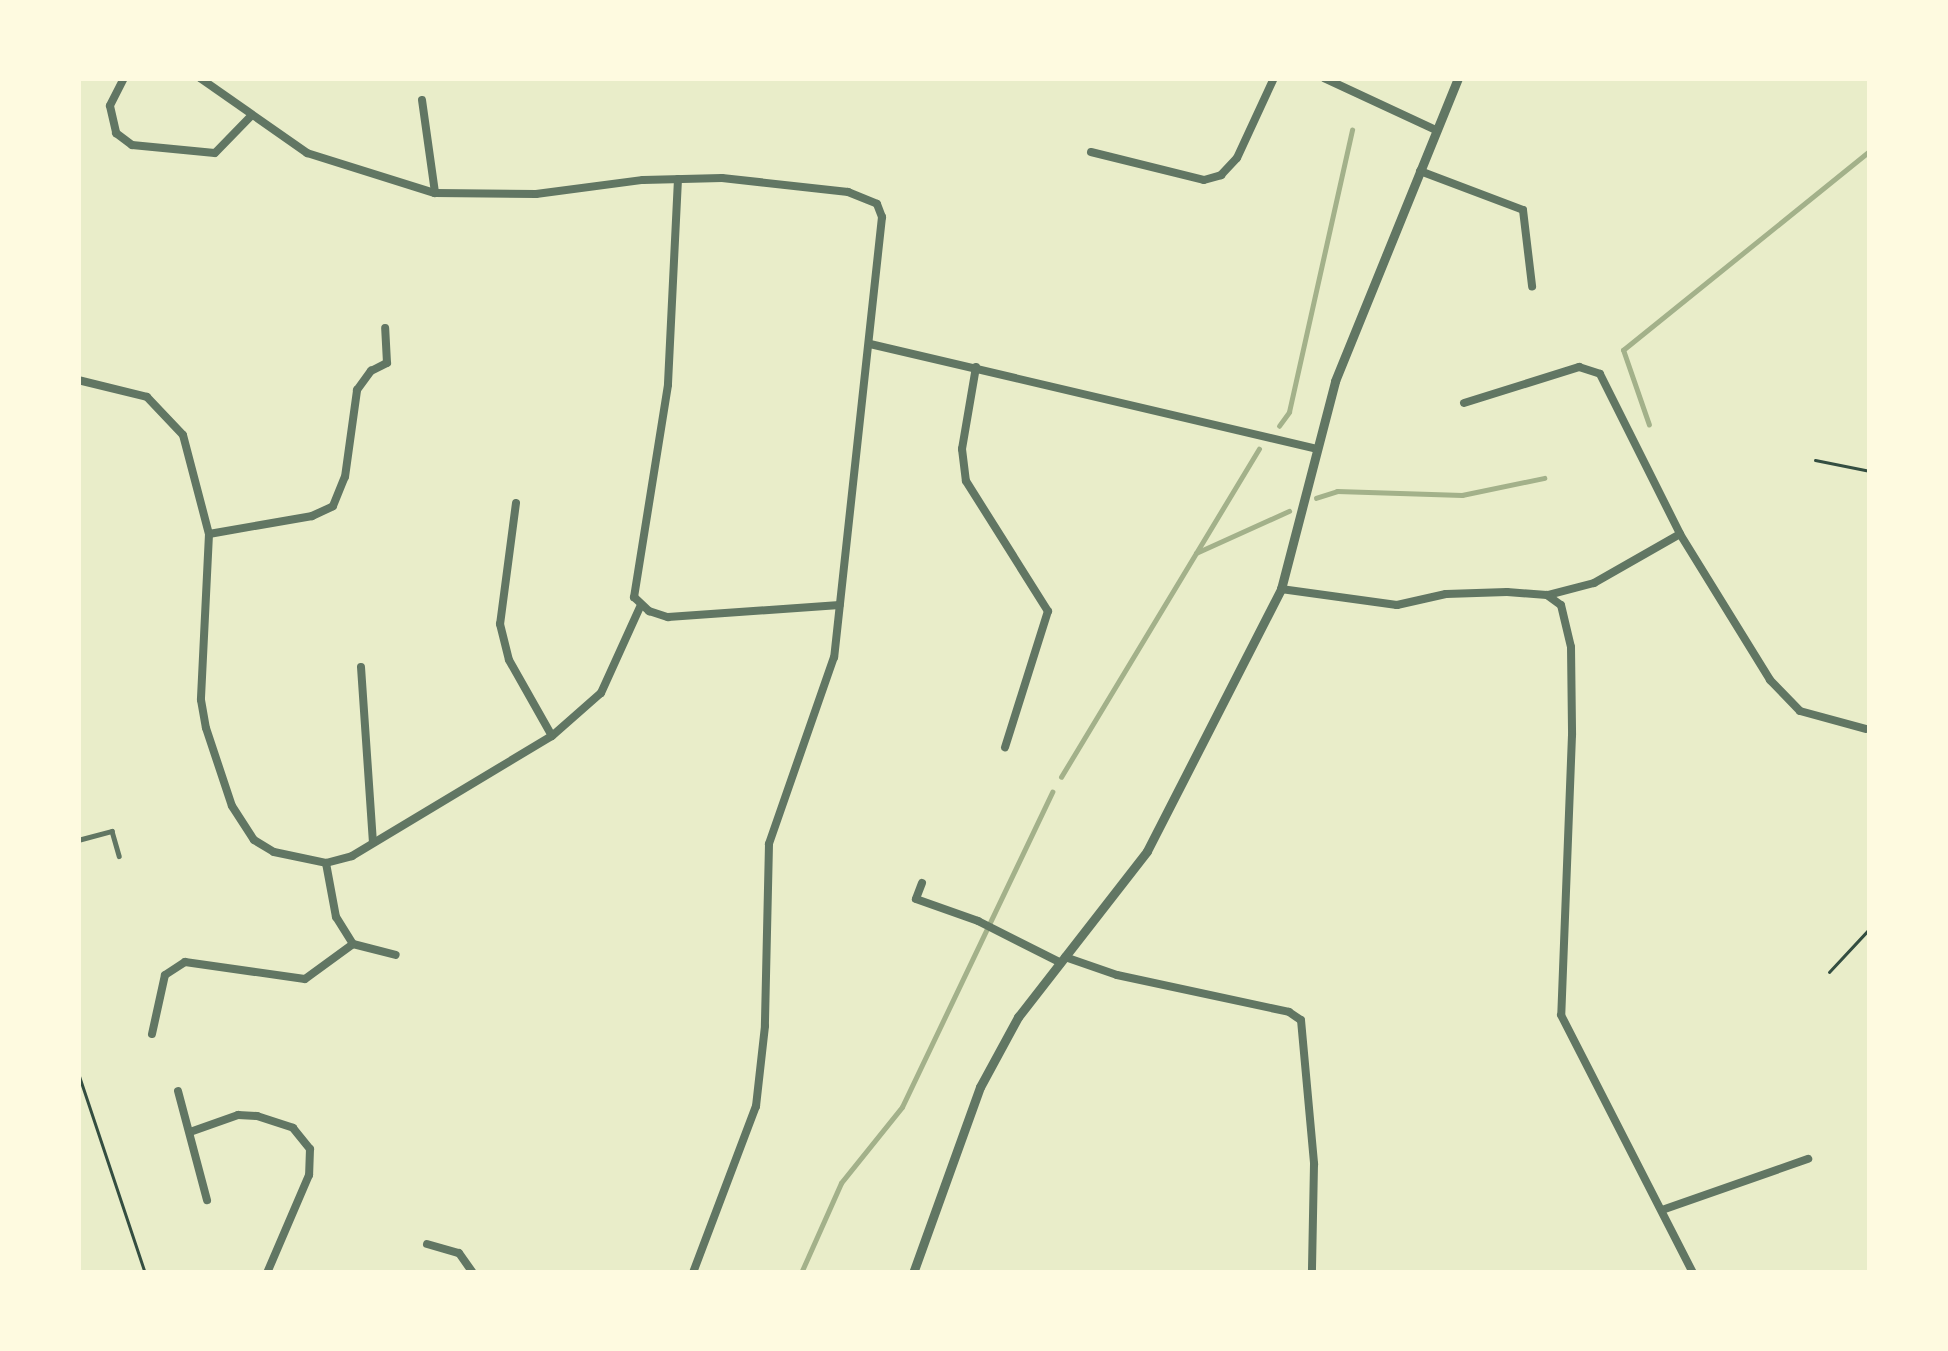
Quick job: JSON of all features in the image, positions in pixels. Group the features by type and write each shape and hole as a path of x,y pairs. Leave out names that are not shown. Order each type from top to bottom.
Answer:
{"street":[{"path":"124,78 110,106 116,133 132,145 215,153 252,116"},
{"path":"200,78 307,153 434,193 536,194 678,179 765,181 848,192 877,204 882,217 870,344 831,670 769,844 759,1093 694,1273"},
{"path":"1090,152 1204,180 1221,175 1237,158 1274,78"},
{"path":"1324,78 1436,130"},
{"path":"913,1273 980,1087 1018,1017 1147,851 1281,589 1335,381 1458,78"},
{"path":"422,100 434,193"},
{"path":"1420,171 1523,210 1532,286"},
{"path":"678,179 668,385 632,586 640,605 668,616 840,605"},
{"path":"208,534 312,516 333,506 345,477 357,390 371,371 387,363 385,328"},
{"path":"870,344 1319,450"},
{"path":"976,367 962,449 966,482 1048,611 1005,747"},
{"path":"1464,403 1580,368 1600,374 1680,534 1770,680 1800,711 1866,729"},
{"path":"78,380 118,386 166,410 183,435 208,534 201,700 225,792 260,844 290,858 326,863 374,843 552,736 601,693 640,605"},
{"path":"516,503 500,624 509,660 552,736"},
{"path":"1281,589 1397,605 1486,591 1546,596 1594,583 1680,534"},
{"path":"1546,596 1564,610 1570,646 1561,1016 1693,1273"},
{"path":"362,667 374,843"},
{"path":"326,863 335,917 353,944 396,955"},
{"path":"922,883 916,899 1063,960 1289,1012 1301,1020 1314,1164 1312,1273"},
{"path":"152,1034 165,975 185,962 305,980 353,944"},
{"path":"178,1091 208,1200"},
{"path":"190,1132 238,1115 257,1116 293,1128 310,1149 309,1175 267,1273"},
{"path":"1661,1210 1808,1159"},
{"path":"427,1244 459,1253 473,1273"}],"lane":[{"path":"78,840 112,831 119,856"}],"path":[{"path":"1816,460 1870,471"},
{"path":"1829,972 1870,928"},
{"path":"78,1073 145,1273"}],"waterway":[{"path":"1279,426 1289,412 1352,130"},
{"path":"1649,425 1623,350 1870,151"},
{"path":"1061,777 1259,449"},
{"path":"1316,498 1337,491 1462,495 1544,478"},
{"path":"1196,553 1289,511"},
{"path":"801,1273 841,1183 902,1107 1052,792"}]}
